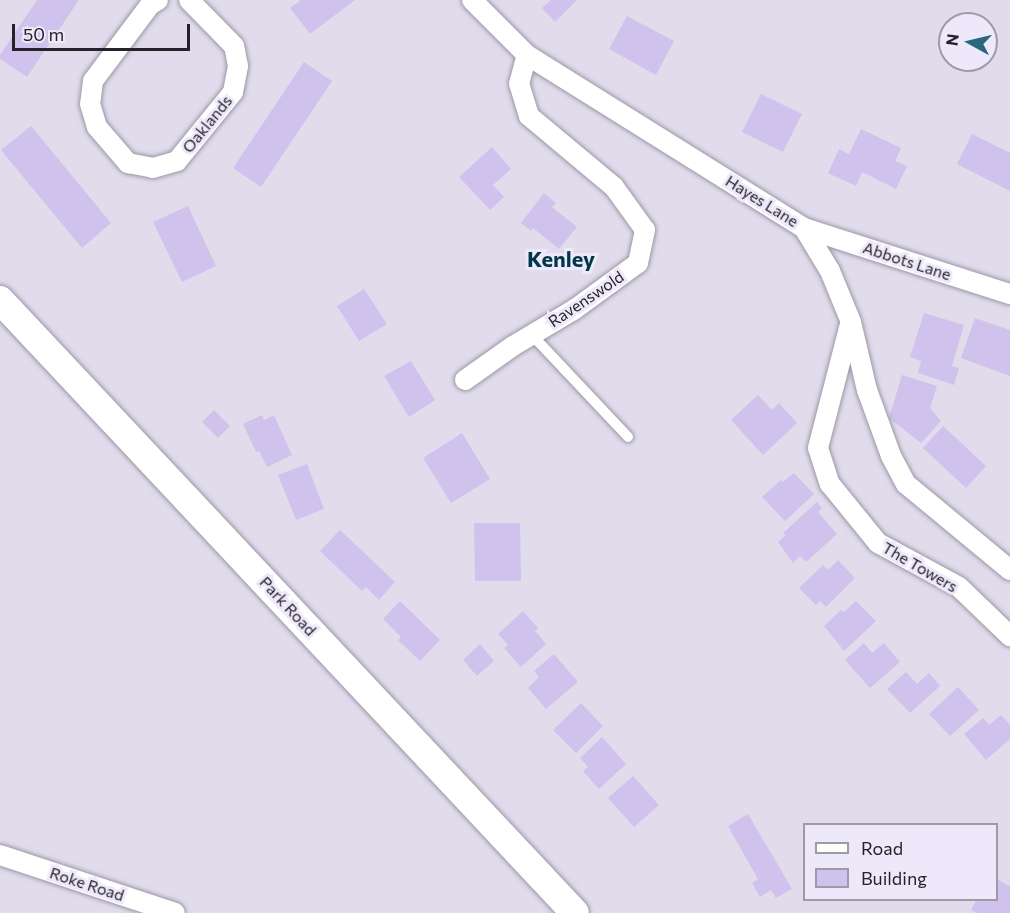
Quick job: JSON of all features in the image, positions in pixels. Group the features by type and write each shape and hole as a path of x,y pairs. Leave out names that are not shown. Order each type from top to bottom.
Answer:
{"street":[{"name":"Oaklands","path":"158,0 150,5 93,81 90,104 97,127 128,163 153,168 177,161 233,92 238,66 234,46 189,0"},
{"name":"Hayes Lane","path":"472,0 528,55 804,228 830,271 851,322 867,390 891,456 906,484 1010,570"},
{"name":"Ravenswold","path":"465,380 532,334 575,309 638,263 645,230 614,187 529,116 519,84 528,55"},
{"name":"Abbots Lane","path":"804,228 1010,294"},
{"name":"Park Road","path":"0,300 576,913"},
{"name":"The Towers","path":"851,322 818,448 830,484 878,543 958,587 1010,636"},
{"name":"Roke Road","path":"0,855 175,913"}],"lane":[{"path":"532,334 628,437"}],"building":[{"path":"37,0 79,0 27,77 0,59 0,55"},
{"path":"301,0 355,0 310,34 290,8"},
{"path":"551,0 577,0 555,22 542,8"},
{"path":"627,16 674,41 656,75 609,49"},
{"path":"304,62 332,81 261,187 233,168"},
{"path":"761,94 802,114 783,152 742,132"},
{"path":"31,126 111,223 82,248 1,150"},
{"path":"861,129 901,148 895,161 907,166 896,189 862,172 856,186 828,173 839,149 849,154"},
{"path":"972,134 1010,153 1010,191 957,164"},
{"path":"492,147 511,169 493,185 504,197 490,210 459,177"},
{"path":"544,193 556,203 552,207 577,227 559,249 533,228 531,231 521,223"},
{"path":"188,206 216,266 182,282 153,222"},
{"path":"364,289 387,324 359,341 337,306"},
{"path":"924,313 964,325 952,366 959,368 954,385 918,373 921,361 910,357"},
{"path":"975,318 1010,330 1010,376 961,358"},
{"path":"411,361 435,400 409,417 384,376"},
{"path":"902,375 937,386 930,408 941,421 921,443 889,418"},
{"path":"758,395 772,410 779,403 797,423 763,455 731,420"},
{"path":"214,410 230,426 218,438 202,422"},
{"path":"262,415 264,420 274,415 292,455 267,467 259,451 256,452 243,424"},
{"path":"943,426 986,466 966,488 923,448"},
{"path":"462,433 490,479 451,503 423,458"},
{"path":"307,464 324,509 296,520 278,475"},
{"path":"794,473 814,494 785,521 762,497 781,480 783,482"},
{"path":"817,502 822,508 818,512 837,534 806,562 800,556 793,563 778,542 786,535 783,533"},
{"path":"474,523 520,523 521,581 475,581"},
{"path":"340,530 395,582 379,600 366,587 362,591 320,551"},
{"path":"838,560 855,578 826,607 820,601 816,605 799,588 823,565 828,570"},
{"path":"400,601 440,640 420,661 398,640 401,637 383,619"},
{"path":"856,601 876,621 844,651 824,626 841,610 844,612"},
{"path":"523,611 538,628 535,631 546,644 521,667 504,648 508,645 498,634"},
{"path":"864,643 872,653 884,643 900,662 870,688 845,660"},
{"path":"480,644 494,661 477,676 463,660"},
{"path":"554,654 578,682 546,709 528,688 539,677 534,671"},
{"path":"906,672 917,684 929,673 940,686 910,713 887,689"},
{"path":"958,687 979,710 950,736 929,714"},
{"path":"581,703 603,726 576,753 553,730"},
{"path":"1001,715 1010,725 1010,739 986,760 964,734 983,718 989,725"},
{"path":"602,737 626,764 599,789 583,771 588,767 580,758"},
{"path":"633,776 659,805 634,827 608,798"},
{"path":"748,814 792,889 776,898 771,890 760,897 752,883 758,879 728,826"},
{"path":"998,880 1010,886 1010,913 977,913 971,910 976,901 998,901"}],"district":[{"name":"Kenley","path":"561,259"}]}
